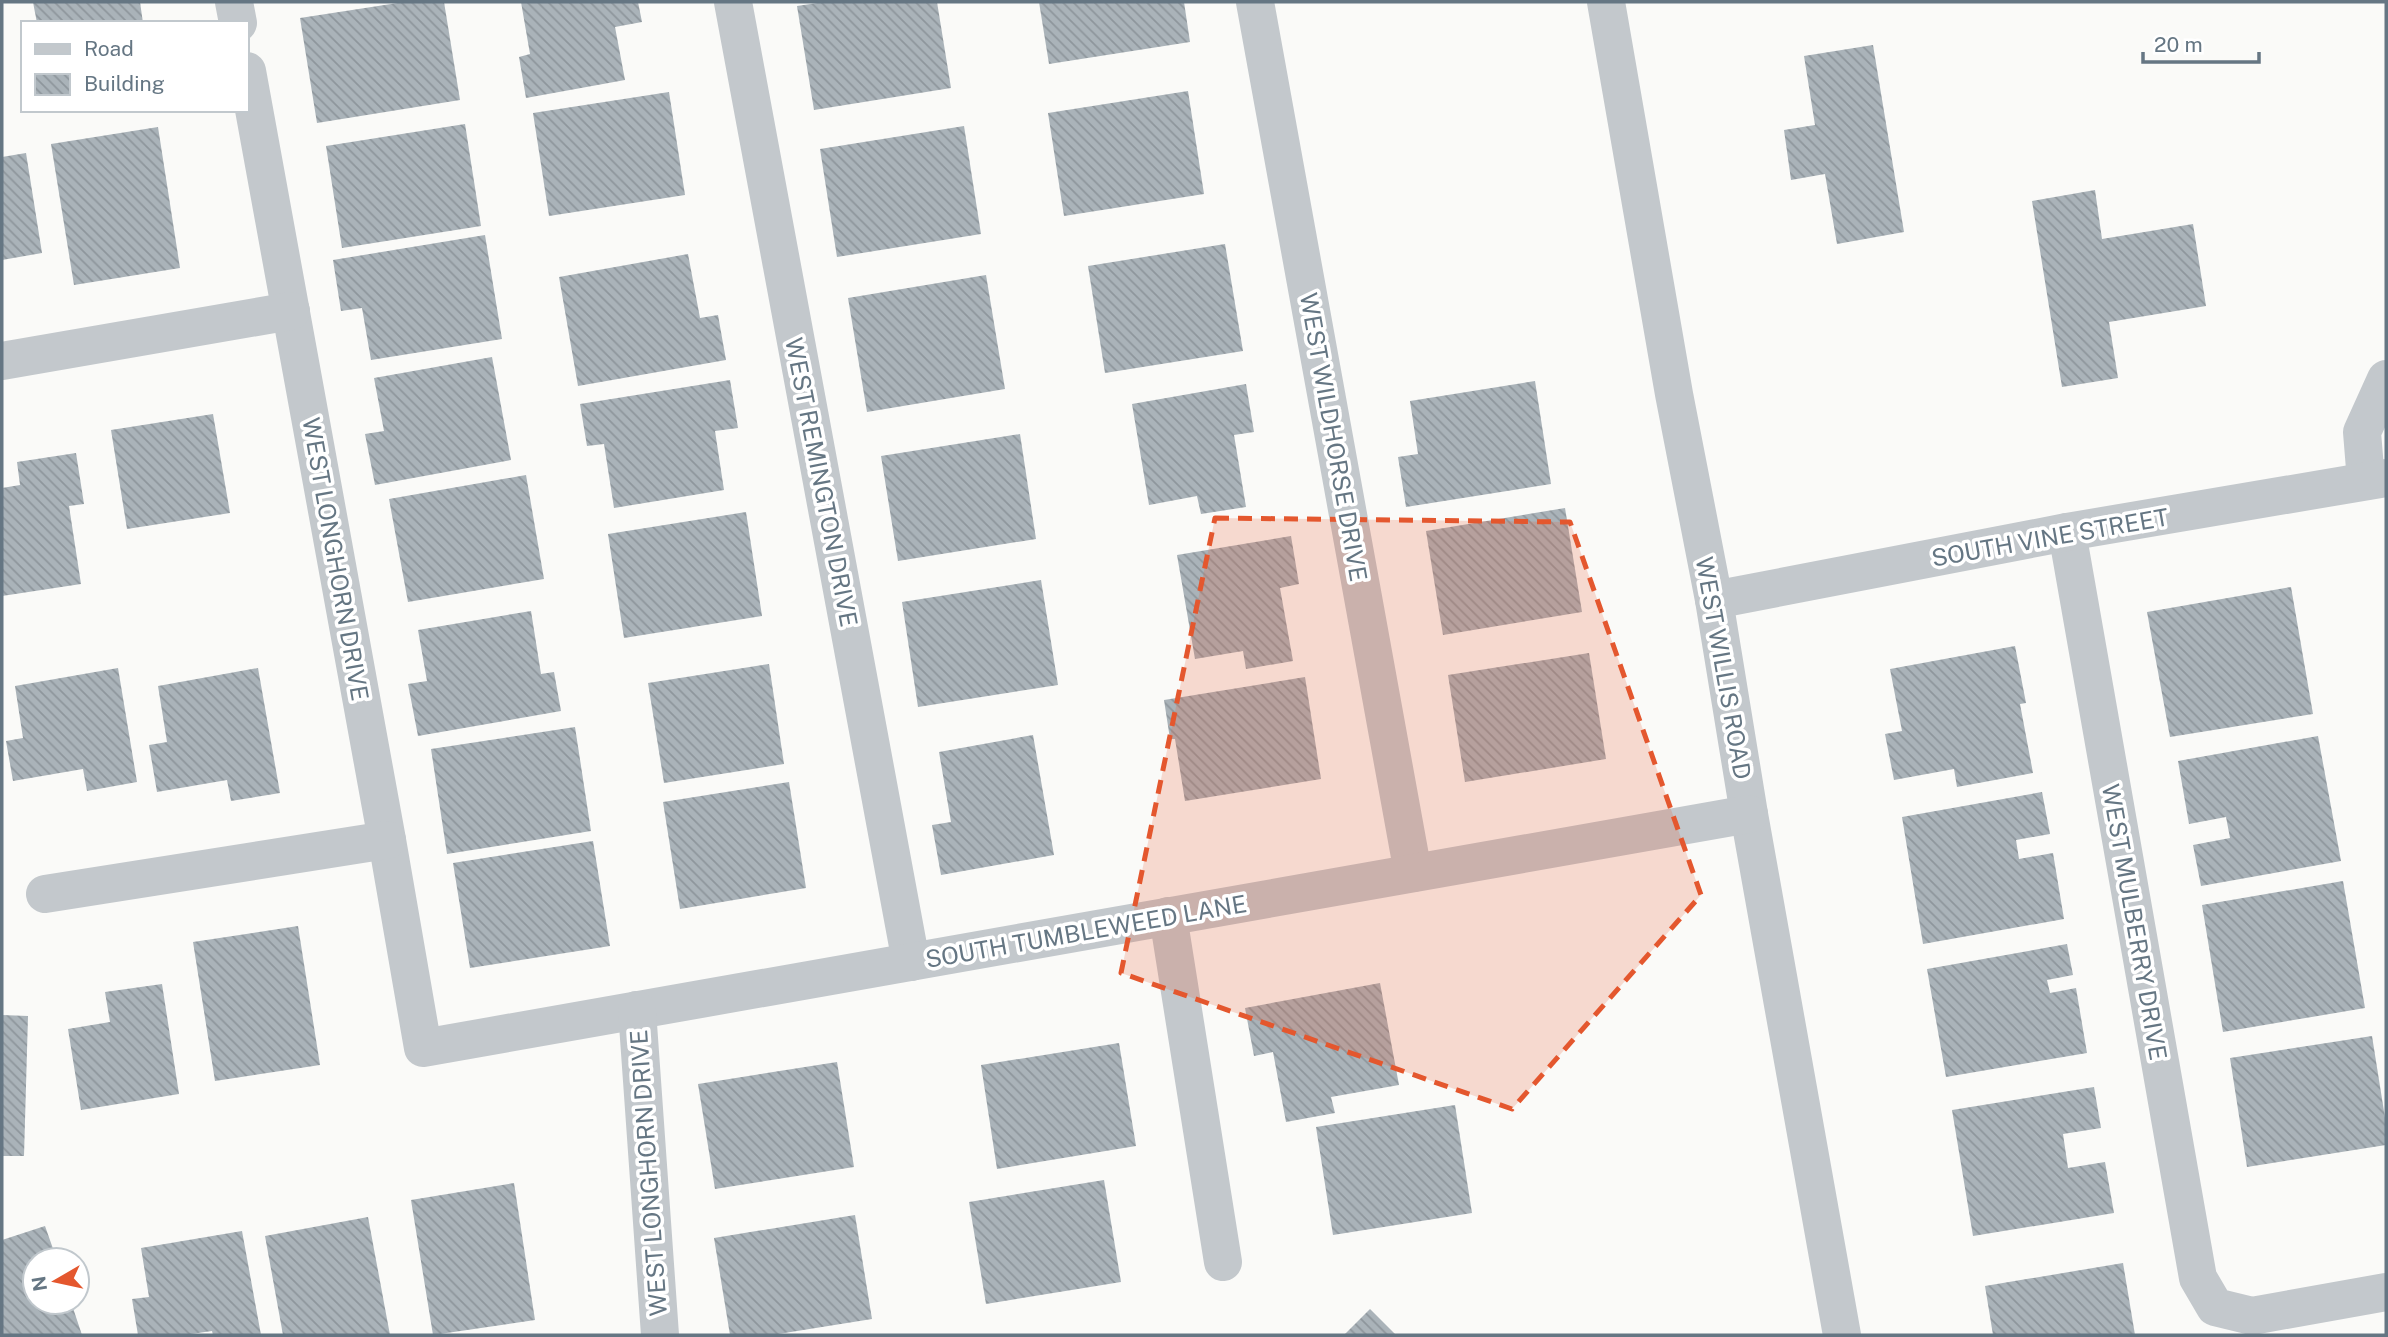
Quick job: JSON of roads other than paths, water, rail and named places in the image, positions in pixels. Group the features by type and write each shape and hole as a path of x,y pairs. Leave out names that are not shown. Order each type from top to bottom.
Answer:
{"street":[{"path":"234,2 238,21"},
{"name":"WEST REMINGTON DRIVE","path":"733,2 911,962"},
{"name":"WEST WILDHORSE DRIVE","path":"1255,2 1413,873"},
{"name":"WEST WILLIS ROAD","path":"1606,2 1842,1335"},
{"name":"WEST LONGHORN DRIVE","path":"248,76 423,1048"},
{"path":"2,361 291,312"},
{"path":"2376,480 2362,432 2386,379"},
{"name":"SOUTH VINE STREET","path":"1714,600 2067,532 2376,480"},
{"name":"WEST MULBERRY DRIVE","path":"2067,532 2198,1278 2216,1307 2252,1316 2386,1292"},
{"name":"SOUTH TUMBLEWEED LANE","path":"423,1048 1749,814"},
{"path":"45,894 387,840"},
{"path":"1168,916 1223,1262"},
{"name":"WEST LONGHORN DRIVE","path":"636,1010 660,1335"}]}
